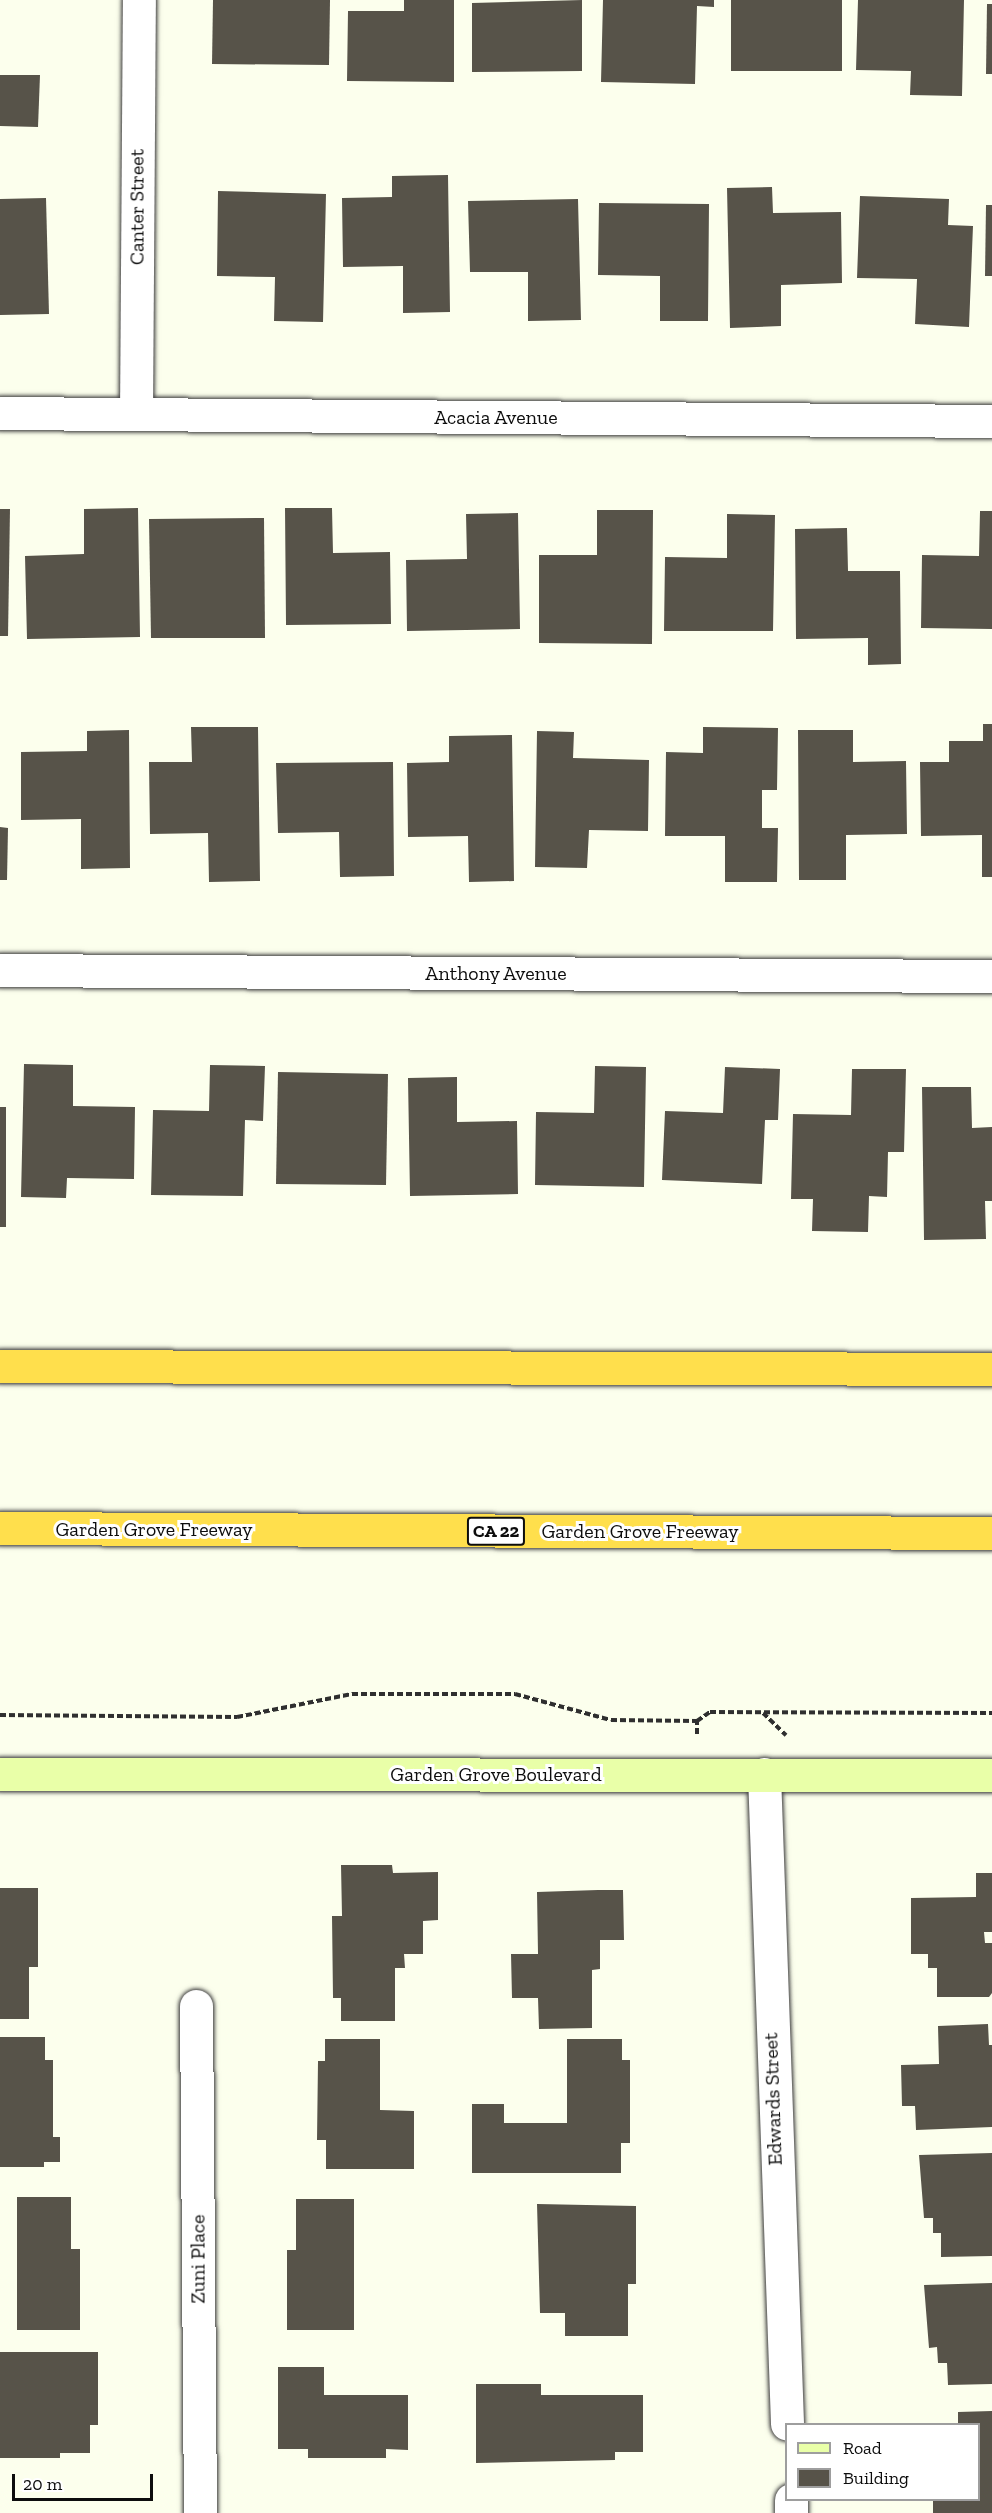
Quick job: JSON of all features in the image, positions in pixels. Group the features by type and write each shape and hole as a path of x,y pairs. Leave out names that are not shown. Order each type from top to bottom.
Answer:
{"highway":[{"path":"0,1366 992,1369"},
{"name":"Garden Grove Freeway","path":"0,1528 992,1533"}],"main road":[{"name":"Garden Grove Boulevard","path":"0,1774 992,1775"}],"street":[{"name":"Canter Street","path":"136,414 139,0"},
{"name":"Acacia Avenue","path":"0,413 992,421"},
{"name":"Anthony Avenue","path":"0,970 992,976"},
{"name":"Edwards Street","path":"764,1774 787,2423"},
{"name":"Zuni Place","path":"196,2006 200,2513"}],"path":[{"path":"0,1715 237,1717 352,1694 515,1694 611,1720 697,1721 710,1712 992,1713"}],"building":[{"path":"213,0 330,0 329,65 212,64"},
{"path":"404,0 454,0 454,82 347,81 348,11 404,11"},
{"path":"582,0 582,71 472,72 472,3"},
{"path":"603,0 714,0 714,7 697,6 695,84 601,82"},
{"path":"731,0 842,0 842,71 731,71"},
{"path":"858,0 964,0 962,96 910,95 911,71 856,70"},
{"path":"987,4 992,4 992,74 986,74"},
{"path":"0,75 40,75 38,127 0,126"},
{"path":"448,175 450,312 403,313 403,266 343,267 342,198 392,197 392,176"},
{"path":"772,187 773,213 841,212 842,283 781,285 781,326 730,328 727,188"},
{"path":"218,191 326,194 323,322 274,321 275,277 217,276"},
{"path":"860,196 949,199 948,225 973,226 969,327 915,324 917,279 857,278"},
{"path":"46,198 49,314 0,315 0,199"},
{"path":"578,199 581,320 528,321 528,272 470,272 468,201"},
{"path":"599,203 709,204 708,321 660,321 660,276 598,275"},
{"path":"986,205 992,205 992,276 985,276"},
{"path":"138,508 140,637 27,639 25,556 84,554 84,509"},
{"path":"285,508 332,508 333,553 390,552 391,624 286,625"},
{"path":"0,509 10,509 8,636 0,636"},
{"path":"597,510 653,510 652,644 539,643 539,555 597,555"},
{"path":"980,511 992,511 992,629 921,628 922,555 979,556"},
{"path":"518,513 520,629 407,631 406,560 467,559 466,514"},
{"path":"727,514 775,515 773,631 664,631 665,557 727,558"},
{"path":"264,518 265,638 151,638 149,519"},
{"path":"847,528 848,571 900,571 901,664 868,665 868,638 796,639 795,529"},
{"path":"983,724 992,724 992,877 982,877 982,835 921,836 920,762 949,762 949,741 983,741"},
{"path":"191,727 258,727 260,881 209,882 208,833 150,834 149,762 192,762"},
{"path":"703,727 778,728 777,790 762,790 762,828 778,828 777,882 725,882 725,836 665,836 666,752 703,753"},
{"path":"129,730 130,868 81,869 81,819 21,820 21,752 87,751 87,731"},
{"path":"798,730 853,730 853,762 906,761 907,834 846,835 846,880 799,880"},
{"path":"537,731 574,732 573,758 649,760 648,831 589,830 587,868 535,867"},
{"path":"512,735 514,881 469,882 468,836 408,837 407,763 449,762 449,736"},
{"path":"393,762 394,876 340,877 339,832 278,833 276,763"},
{"path":"0,827 8,828 7,880 0,880"},
{"path":"24,1064 73,1065 73,1106 135,1107 134,1179 67,1178 66,1198 21,1197"},
{"path":"210,1065 265,1066 263,1121 245,1120 243,1196 151,1195 153,1110 209,1111"},
{"path":"595,1066 646,1067 644,1187 535,1185 536,1112 594,1113"},
{"path":"725,1067 780,1069 778,1120 765,1120 762,1184 662,1180 665,1111 723,1113"},
{"path":"852,1069 906,1069 904,1152 888,1152 887,1197 869,1196 868,1232 812,1231 813,1199 791,1199 793,1114 851,1115"},
{"path":"278,1072 388,1074 386,1185 276,1184"},
{"path":"457,1077 457,1122 517,1121 518,1194 410,1196 408,1078"},
{"path":"922,1087 971,1087 972,1128 992,1127 992,1201 985,1201 986,1239 924,1240"},
{"path":"0,1107 6,1107 6,1227 0,1227"},
{"path":"341,1865 392,1865 393,1873 438,1872 438,1920 423,1921 423,1954 404,1954 405,1968 395,1968 395,2021 341,2021 341,1998 333,1998 332,1916 342,1916"},
{"path":"976,1873 992,1873 992,1932 984,1932 985,1943 992,1943 992,1993 989,1997 937,1997 937,1968 928,1968 928,1954 911,1954 911,1898 976,1897"},
{"path":"0,1888 38,1888 38,1967 29,1967 29,2019 0,2019"},
{"path":"623,1890 624,1940 600,1940 600,1969 592,1970 592,2028 539,2029 538,1998 512,1998 511,1954 538,1954 537,1892"},
{"path":"988,2024 989,2045 992,2045 992,2127 916,2130 915,2106 902,2106 901,2065 939,2064 938,2026"},
{"path":"0,2037 45,2037 45,2060 53,2060 53,2137 60,2137 60,2162 44,2162 44,2167 0,2167"},
{"path":"325,2039 380,2039 380,2110 414,2111 414,2169 326,2169 326,2140 317,2140 318,2061 325,2061"},
{"path":"567,2039 622,2039 622,2060 630,2060 630,2143 621,2143 621,2173 472,2173 472,2104 504,2104 504,2123 567,2123"},
{"path":"992,2153 992,2256 941,2257 941,2233 933,2233 933,2218 924,2218 919,2155"},
{"path":"17,2197 71,2197 71,2249 80,2249 80,2330 17,2330"},
{"path":"296,2199 354,2199 354,2330 287,2330 287,2250 296,2250"},
{"path":"537,2204 636,2206 636,2284 628,2284 628,2336 565,2336 565,2313 540,2313"},
{"path":"992,2283 992,2384 948,2385 947,2363 938,2363 937,2347 929,2348 924,2285"},
{"path":"0,2352 98,2352 98,2425 90,2425 90,2453 60,2453 60,2458 0,2458"},
{"path":"278,2367 324,2367 324,2395 408,2395 408,2450 386,2449 386,2458 308,2458 308,2449 278,2449"},
{"path":"476,2384 541,2384 541,2395 643,2395 643,2452 615,2452 615,2460 476,2463"},
{"path":"992,2411 992,2513 933,2513 933,2501 980,2501 980,2423 958,2423 958,2412"}]}
